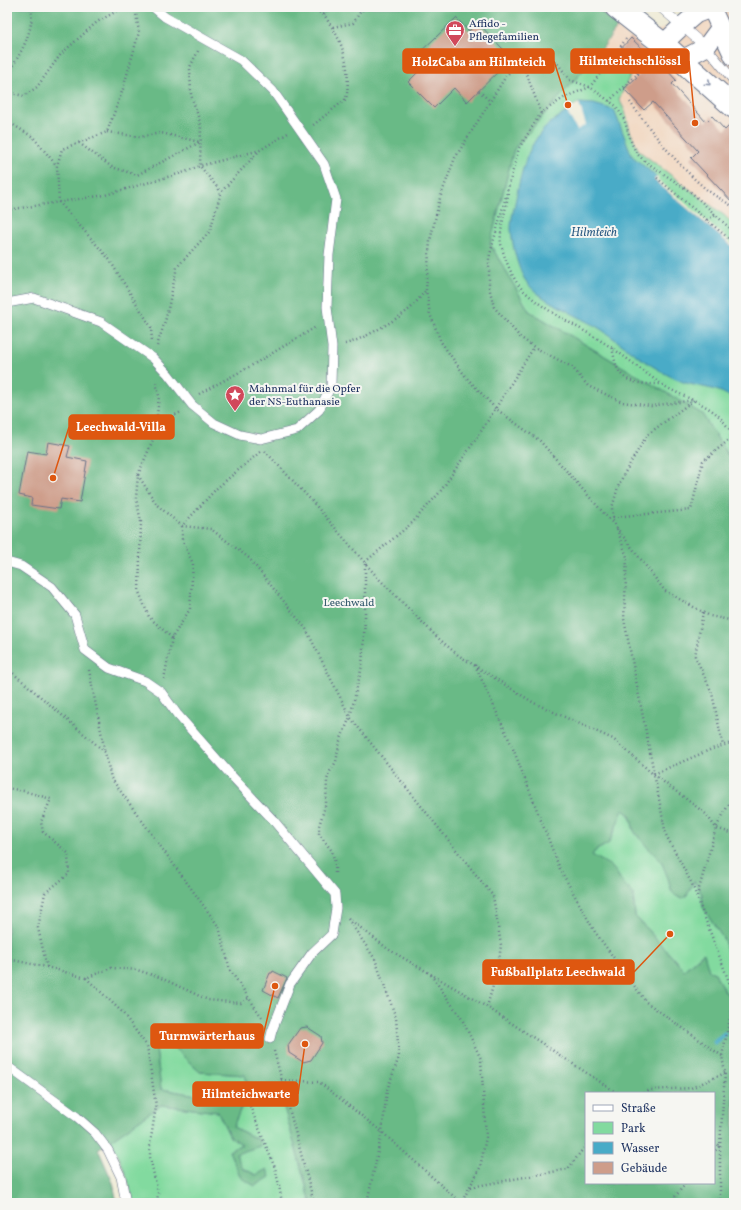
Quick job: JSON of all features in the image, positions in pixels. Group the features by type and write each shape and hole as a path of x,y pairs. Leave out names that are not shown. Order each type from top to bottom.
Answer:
{"main road":[{"path":"616,7 658,52 681,60 734,107"}],"street":[{"path":"658,52 682,26 696,14 712,7 734,57"},
{"path":"681,60 706,47 720,28"}],"lane":[{"path":"7,302 34,298 102,322 153,358 168,374 190,403 214,423 240,435 261,439 297,430 319,410 331,386 332,347 327,307 329,255 336,199 324,164 273,91 241,60 205,38 165,17 153,7"},
{"path":"660,7 706,47 734,81"},
{"path":"7,562 20,566 52,586 75,615 85,650 109,668 145,681 161,692 183,720 230,774 274,821 335,894 336,908 332,934 312,953 290,984 271,1035"},
{"path":"7,1066 77,1117 95,1133 108,1150 121,1177 126,1203"}],"path":[{"path":"7,76 24,48 32,16 30,7"},
{"path":"7,92 24,96 37,87 61,54 97,22 124,7"},
{"path":"107,132 123,89 139,32 135,7"},
{"path":"7,209 105,195 186,172 200,166 260,150 321,120 346,99 348,90 346,62 340,41 333,27 324,15 304,7"},
{"path":"324,15 328,7"},
{"path":"333,27 353,22 361,11 368,7"},
{"path":"629,34 590,86 565,96 541,113 519,148 489,258 489,287 494,307 520,337 534,347 572,367 588,386 622,402 651,406 694,400"},
{"path":"205,38 190,67 191,95 201,125 200,166 221,192"},
{"path":"548,51 570,80 590,86 616,106 620,112 637,154 646,162 692,193 734,232"},
{"path":"609,101 658,52"},
{"path":"541,113 521,59 506,76 455,158 440,198 430,241 426,290 430,314 441,342 466,377 495,408 540,441 616,527 665,591 710,616 734,622"},
{"path":"479,91 490,101"},
{"path":"630,102 659,140 693,178 734,209"},
{"path":"7,121 33,137 57,166"},
{"path":"172,638 148,617 139,592 141,522 136,498 138,475 155,435 159,396 153,358 151,327 138,303 109,259 59,202 57,166 62,149 107,132 140,137 162,133 200,142"},
{"path":"78,143 112,167 137,175 200,142"},
{"path":"153,358 166,318 177,267 210,231 221,192 260,150"},
{"path":"657,178 734,243"},
{"path":"509,186 501,242 503,252 514,278 522,290 549,312 582,329 612,348 677,394 694,400 716,413 734,436 703,461 691,510 612,517"},
{"path":"707,220 716,215"},
{"path":"332,347 352,343 409,311 426,290"},
{"path":"155,435 173,416 190,403 329,320"},
{"path":"365,562 412,523 440,492 534,347"},
{"path":"612,348 618,369 624,377 642,384 662,384"},
{"path":"694,400 647,434 618,487 612,508 612,517 627,557 624,619 666,835 692,884 734,995"},
{"path":"161,692 172,638 190,609 193,564 182,539 182,526 217,488 263,449 311,500 378,578 438,638 458,655 534,703 613,739 653,774 706,814 716,828 734,834"},
{"path":"138,475 157,505 182,526 210,529 249,558 306,629 350,717 493,896 501,945 498,968 487,1007"},
{"path":"335,894 335,864 332,851 319,834 318,826 326,803 327,780 329,773 336,762 340,741 350,717 362,666 365,619 365,562"},
{"path":"703,612 694,656 712,693 723,746"},
{"path":"85,650 111,778 219,927 230,970 271,1035 281,1080 314,1203"},
{"path":"475,665 512,746 560,869 595,932 646,1002 722,1056"},
{"path":"7,668 105,752"},
{"path":"653,774 712,749 734,742"},
{"path":"7,788 24,791 51,799 41,822 43,832 68,852 69,874 45,893 38,928 47,967"},
{"path":"696,896 716,828 734,794"},
{"path":"367,1203 382,1132 387,1090 400,1057 396,1018 375,958 345,916 388,949 487,1007 615,1092"},
{"path":"7,959 47,967 86,978 122,1012 148,1046 156,1106 150,1145 150,1157 158,1194 157,1203"},
{"path":"86,978 112,968 137,970 159,977 208,1000 241,1003 249,998"},
{"path":"281,1080 319,1082 382,1132 461,1203 480,1168 486,1137 481,1059 462,1019 430,973"},
{"path":"720,1203 720,1146 725,1073 722,1056 734,999"},
{"path":"646,1092 650,1090 690,1088 725,1073"},
{"path":"241,1084 275,1168 282,1203"},
{"path":"715,1144 720,1146"},
{"path":"470,1187 568,1169 585,1146"},
{"path":"715,1151 720,1146"},
{"path":"670,1203 685,1184"}],"shaded area":[{"path":"734,8 734,225 725,216 639,151 630,131 625,111 619,99 631,74 601,50 618,26 631,38"}],"green space":[{"name":"Leechwald","path":"7,7 595,7 618,26 601,50 514,149 490,244 529,311 702,414 734,465 734,967 731,964 724,940 703,907 702,894 694,881 687,895 683,898 676,896 672,892 661,861 634,831 630,815 623,810 609,843 595,851 592,855 611,866 616,872 622,882 633,894 635,916 684,970 704,953 709,971 715,973 725,991 734,999 734,1203 311,1203 280,1093 249,1089 245,1075 200,1072 170,1044 155,1041 161,1089 243,1103 233,1127 259,1140 260,1146 236,1154 242,1168 256,1175 267,1169 270,1177 255,1186 241,1178 229,1151 242,1144 230,1137 218,1112 161,1105 98,1149 113,1183 117,1203 7,1203"},
{"name":"Hilmteich","path":"601,50 631,74 619,99 625,111 630,131 639,151 725,216 734,225 734,465 702,414 529,311 490,244 514,149"},
{"path":"623,810 630,816 636,834 664,865 672,892 687,895 693,880 702,894 703,907 724,940 731,964 734,967 734,999 725,991 715,973 709,971 703,953 684,970 635,916 633,894 622,882 616,872 592,855 595,851 609,843"},
{"path":"155,1041 170,1044 200,1072 246,1075 249,1089 280,1093 311,1203 133,1203 124,1171 110,1140 161,1105 218,1112 230,1137 242,1144 229,1151 241,1178 256,1175 242,1168 236,1154 259,1140 233,1127 243,1103 161,1089"}],"water":[{"name":"Hilmteich","path":"579,103 594,104 614,110 632,156 657,177 654,180 734,248 734,400 716,390 683,382 662,372 641,359 597,327 544,298 531,288 524,279 516,258 511,229 513,211 523,168 538,136 555,119 567,112 567,109"}],"pier":[{"path":"579,103 586,125 577,130 567,112 567,109"},
{"path":"657,176 659,177 657,179 734,245 734,248 654,180"}],"building":[{"path":"456,18 469,31 477,22 503,49 496,56 505,65 467,102 454,88 434,108 408,82 425,65 416,56"},
{"path":"631,38 655,61 657,59 676,80 672,84 706,122 712,116 725,130 734,121 734,204 691,158 698,151 653,102 644,110 624,89 639,75 616,54"},
{"path":"48,442 70,446 67,457 87,461 80,502 61,499 59,509 31,505 32,498 19,495 27,451 46,454"},
{"path":"273,971 287,978 278,998 263,990 270,973"},
{"path":"307,1027 321,1036 322,1043 311,1060 303,1062 289,1053 288,1045 300,1028"}],"waterway":[{"path":"715,1042 724,1034"}],"place":[{"name":"Affido - Pflegefamilien","path":"455,47"},
{"name":"HolzCaba am Hilmteich","path":"568,105"},
{"name":"Hilmteichschlössl","path":"695,123"},
{"name":"Mahnmal für die Opfer der NS-Euthanasie","path":"235,412"},
{"name":"Leechwald-Villa","path":"53,478"},
{"name":"Fußballplatz Leechwald","path":"670,934"},
{"name":"Turmwärterhaus","path":"275,986"},
{"name":"Hilmteichwarte","path":"305,1044"}]}
